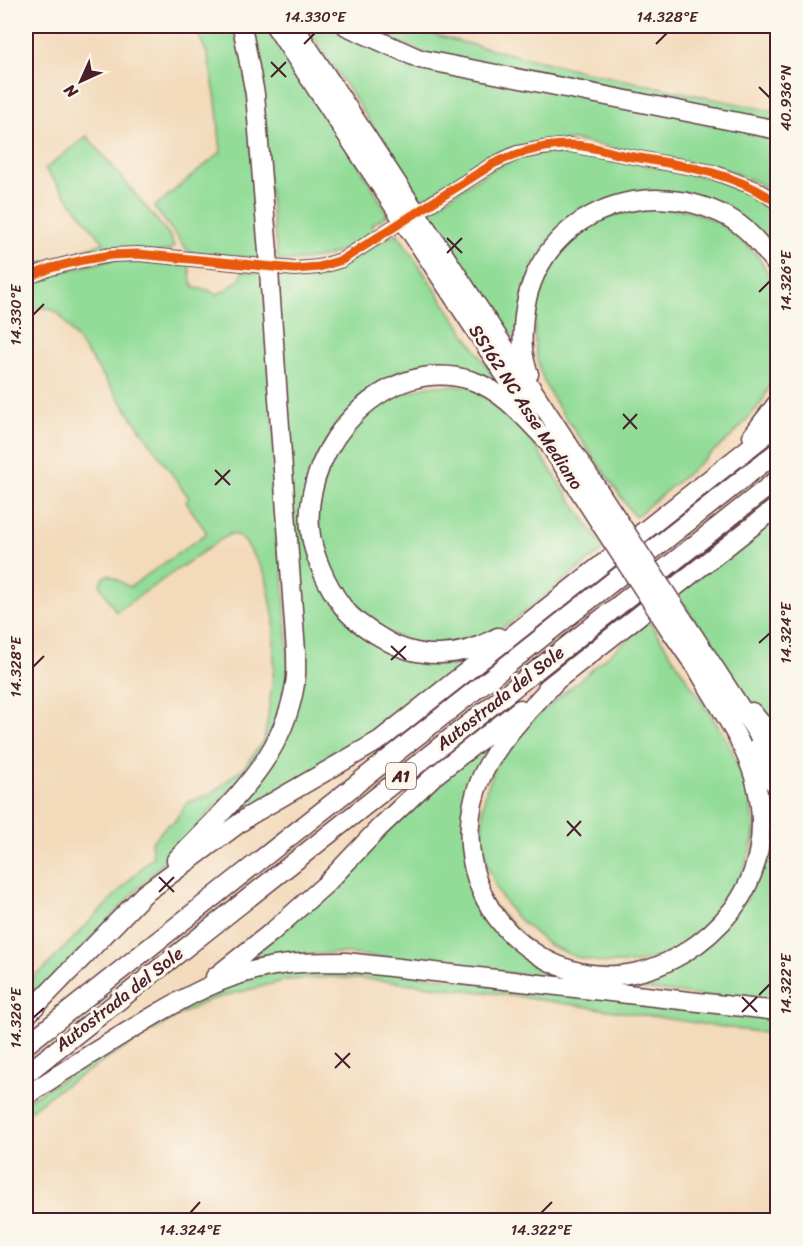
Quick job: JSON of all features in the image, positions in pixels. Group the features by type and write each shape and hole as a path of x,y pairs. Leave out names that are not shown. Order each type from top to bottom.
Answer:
{"highway":[{"path":"26,1016 262,767 280,737 296,682 268,252 255,94 242,26"},
{"name":"SS162 NC Asse Mediano","path":"275,26 550,444 608,520"},
{"name":"SS162 NC Asse Mediano","path":"294,26 537,395 608,520 708,671 777,765"},
{"path":"346,26 420,59 777,130"},
{"path":"537,395 524,363 521,339 526,298 536,273 553,247 571,229 600,210 625,202 658,198 692,202 727,217 745,230 754,237 777,267"},
{"path":"539,615 482,646 451,653 424,655 395,647 365,628 343,608 326,580 317,557 310,528 311,502 317,475 327,451 341,428 364,404 388,389 414,379 441,375 474,381 508,400 550,444"},
{"path":"725,466 761,426 777,402"},
{"path":"144,894 249,816 380,740 777,425"},
{"name":"Autostrada del Sole","path":"26,1045 777,451"},
{"name":"Autostrada del Sole","path":"26,1074 777,479"},
{"path":"26,1096 119,1036 194,992 273,931 326,884 379,828 433,777 774,511"},
{"path":"556,681 514,727 481,778 473,806 469,836 472,865 483,896 499,921 523,946 552,963 586,973 618,975 645,969 695,947 723,922 743,895 755,866 761,839 761,813 756,784 748,760 708,671"},
{"path":"708,671 761,723 777,734"},
{"name":"SS162 NC Asse Mediano","path":"708,671 777,788"},
{"path":"194,992 262,968 301,961 346,962 777,1011"}],"street":[{"path":"426,207 493,164 517,153 542,147 570,145 713,172 757,189 777,203"},
{"path":"26,278 51,268 111,255 138,254 295,269 319,267 342,260 393,228"}],"green space":[{"path":"195,26 237,26 246,71 260,259 189,252 154,207 221,152 216,100 208,56"},
{"path":"248,26 267,26 369,181 388,215 371,225 374,233 338,252 306,260 278,261"},
{"path":"306,26 338,26 371,43 777,138 777,195 768,187 727,170 573,140 527,144 488,158 422,200"},
{"path":"361,26 404,26 586,72 777,112 777,126 435,58"},
{"path":"87,136 170,236 174,246 170,250 26,272 26,268 104,243 45,169"},
{"path":"573,151 706,177 751,193 777,212 777,257 762,236 669,193 548,241 519,335 509,337 428,212 473,181 509,162 534,155"},
{"path":"663,207 691,211 717,222 740,237 759,258 777,295 777,369 762,402 732,436 635,517 547,388 537,357 534,333 543,285 554,263 569,244 587,228 609,217 636,210"},
{"path":"397,233 503,390 421,372 335,429 307,534 373,639 467,656 470,660 394,719 208,839 293,718 278,275 303,275 347,262"},
{"path":"117,259 189,263 191,282 195,288 208,290 216,295 241,278 242,271 264,273 290,685 261,758 26,1008 26,985 153,856 151,843 167,825 173,823 188,802 210,795 245,766 264,740 274,668 274,619 266,576 246,543 237,535 230,534 220,540 116,612 100,585 102,579 107,575 130,587 207,533 186,502 189,498 60,315 47,308 26,310 26,284 56,273"},
{"path":"428,386 472,386 511,411 604,549 510,623 484,639 426,649 371,625 340,593 321,553 316,509 327,465 351,428 386,400"},
{"path":"777,518 777,728 749,701 677,594"},
{"path":"649,621 727,740 749,790 754,834 739,891 690,944 649,960 634,963 604,963 576,957 549,945 515,916 498,892 487,864 482,835 483,806 486,791 497,764 523,728"},
{"path":"496,735 478,769 472,883 551,966 652,973 747,899 762,781 777,804 777,1005 342,953 280,955 241,967 414,801"},
{"path":"347,967 777,1015 777,1035 501,994 386,981 333,977 287,980 209,1000 177,1016 57,1090 26,1114 26,1101 218,987 280,970"}],"cycle path":[{"path":"26,278 51,268 111,255 138,254 295,269 319,267 342,260 493,164 530,150 558,145 588,147 703,170 742,183 778,203"}]}
